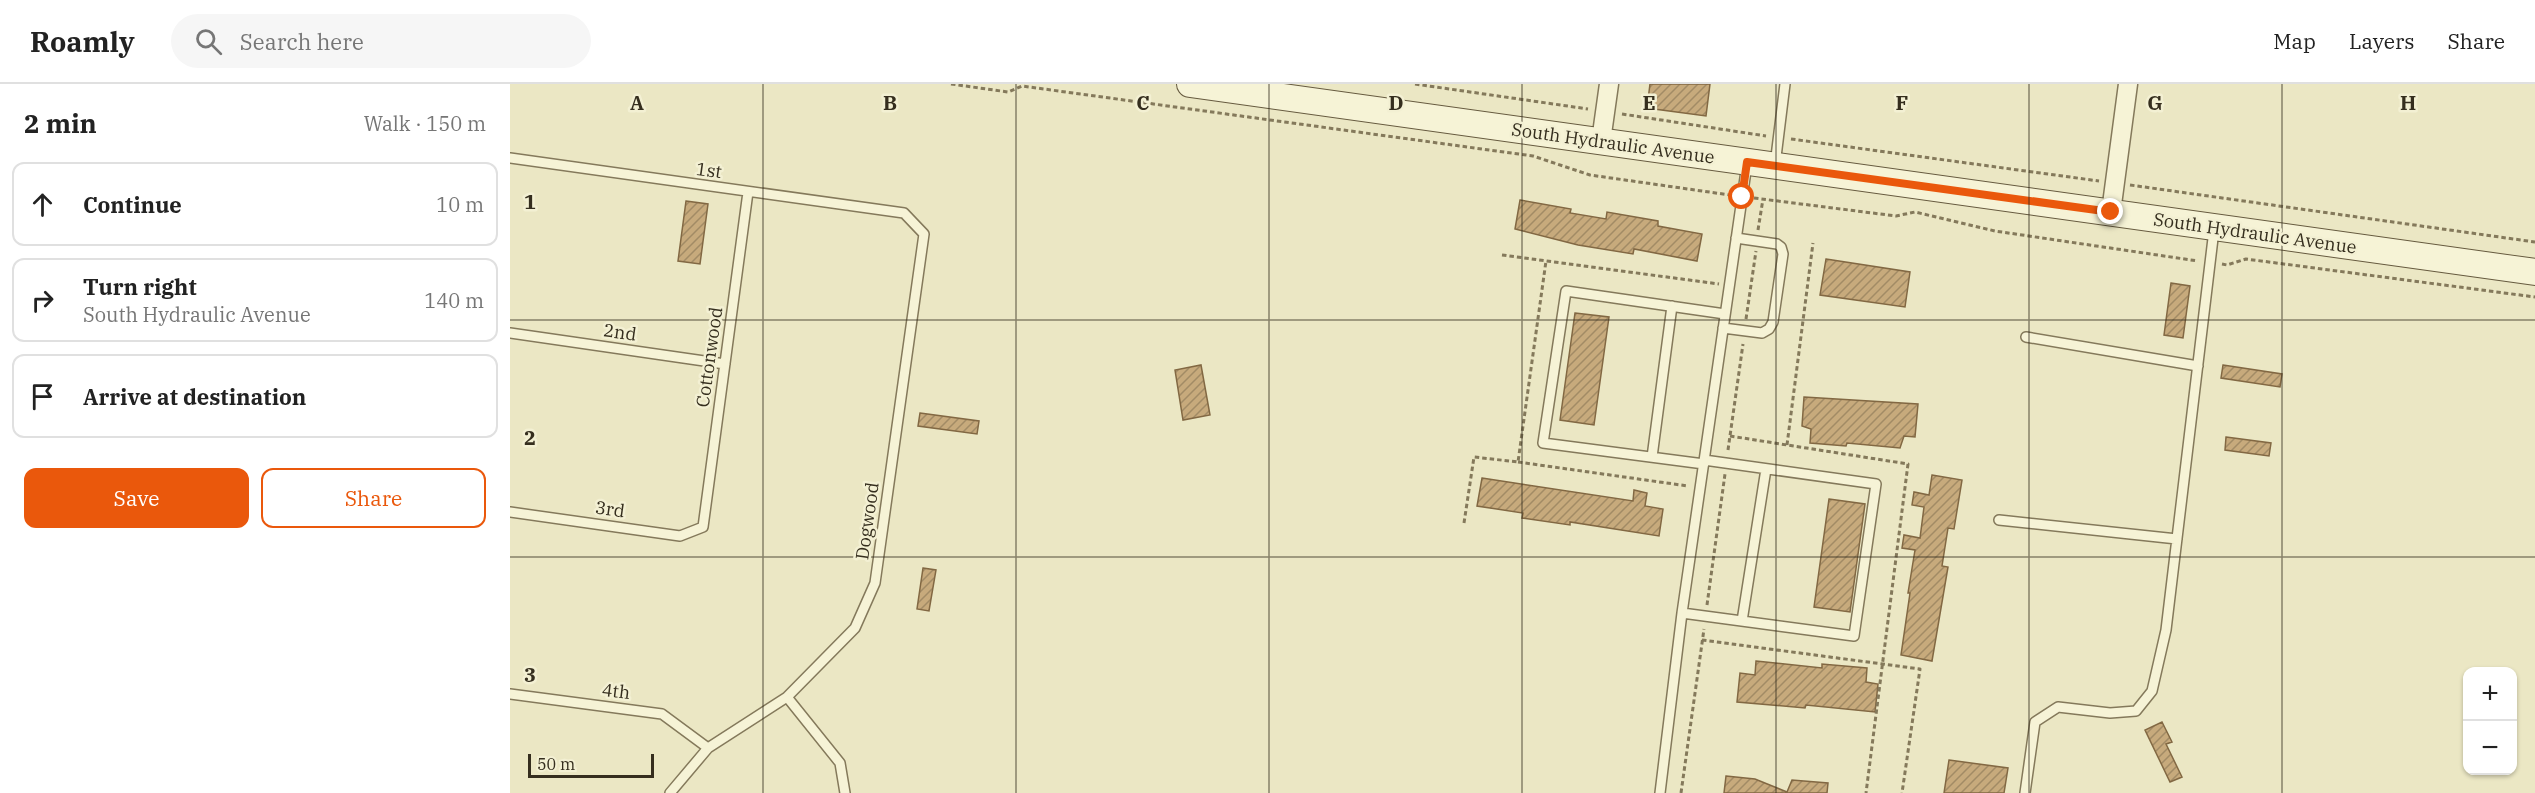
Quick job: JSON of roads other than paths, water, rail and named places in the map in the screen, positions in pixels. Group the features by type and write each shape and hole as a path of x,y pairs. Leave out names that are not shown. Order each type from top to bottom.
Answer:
{"street":[{"name":"South Hydraulic Avenue","path":"1190,84 2535,272"},
{"path":"1601,141 1609,84"},
{"path":"2111,212 2128,84"}],"lane":[{"path":"1775,166 1785,84"},
{"name":"1st","path":"510,158 904,213"},
{"path":"1660,793 1682,613 1747,162"},
{"name":"Cottonwood","path":"703,527 748,192"},
{"name":"Dogwood","path":"787,697 855,628 875,583 924,234 904,213"},
{"path":"2025,793 2035,722 2058,707 2110,713 2136,711 2152,691 2166,630 2215,227"},
{"path":"1723,328 1762,333 1769,328 1773,322 1783,254 1781,247 1777,244 1736,238"},
{"path":"1682,613 1854,636 1876,484 1726,463 1652,457 1543,442 1566,291 1725,314"},
{"path":"1652,457 1672,306"},
{"name":"2nd","path":"510,333 725,364"},
{"path":"2026,337 2198,366"},
{"path":"1742,621 1766,469"},
{"name":"3rd","path":"510,512 680,536 703,527"},
{"path":"1999,520 2177,539"},
{"name":"4th","path":"510,694 662,714 708,748"},
{"path":"670,793 708,748 787,697 840,763 845,793"}]}
